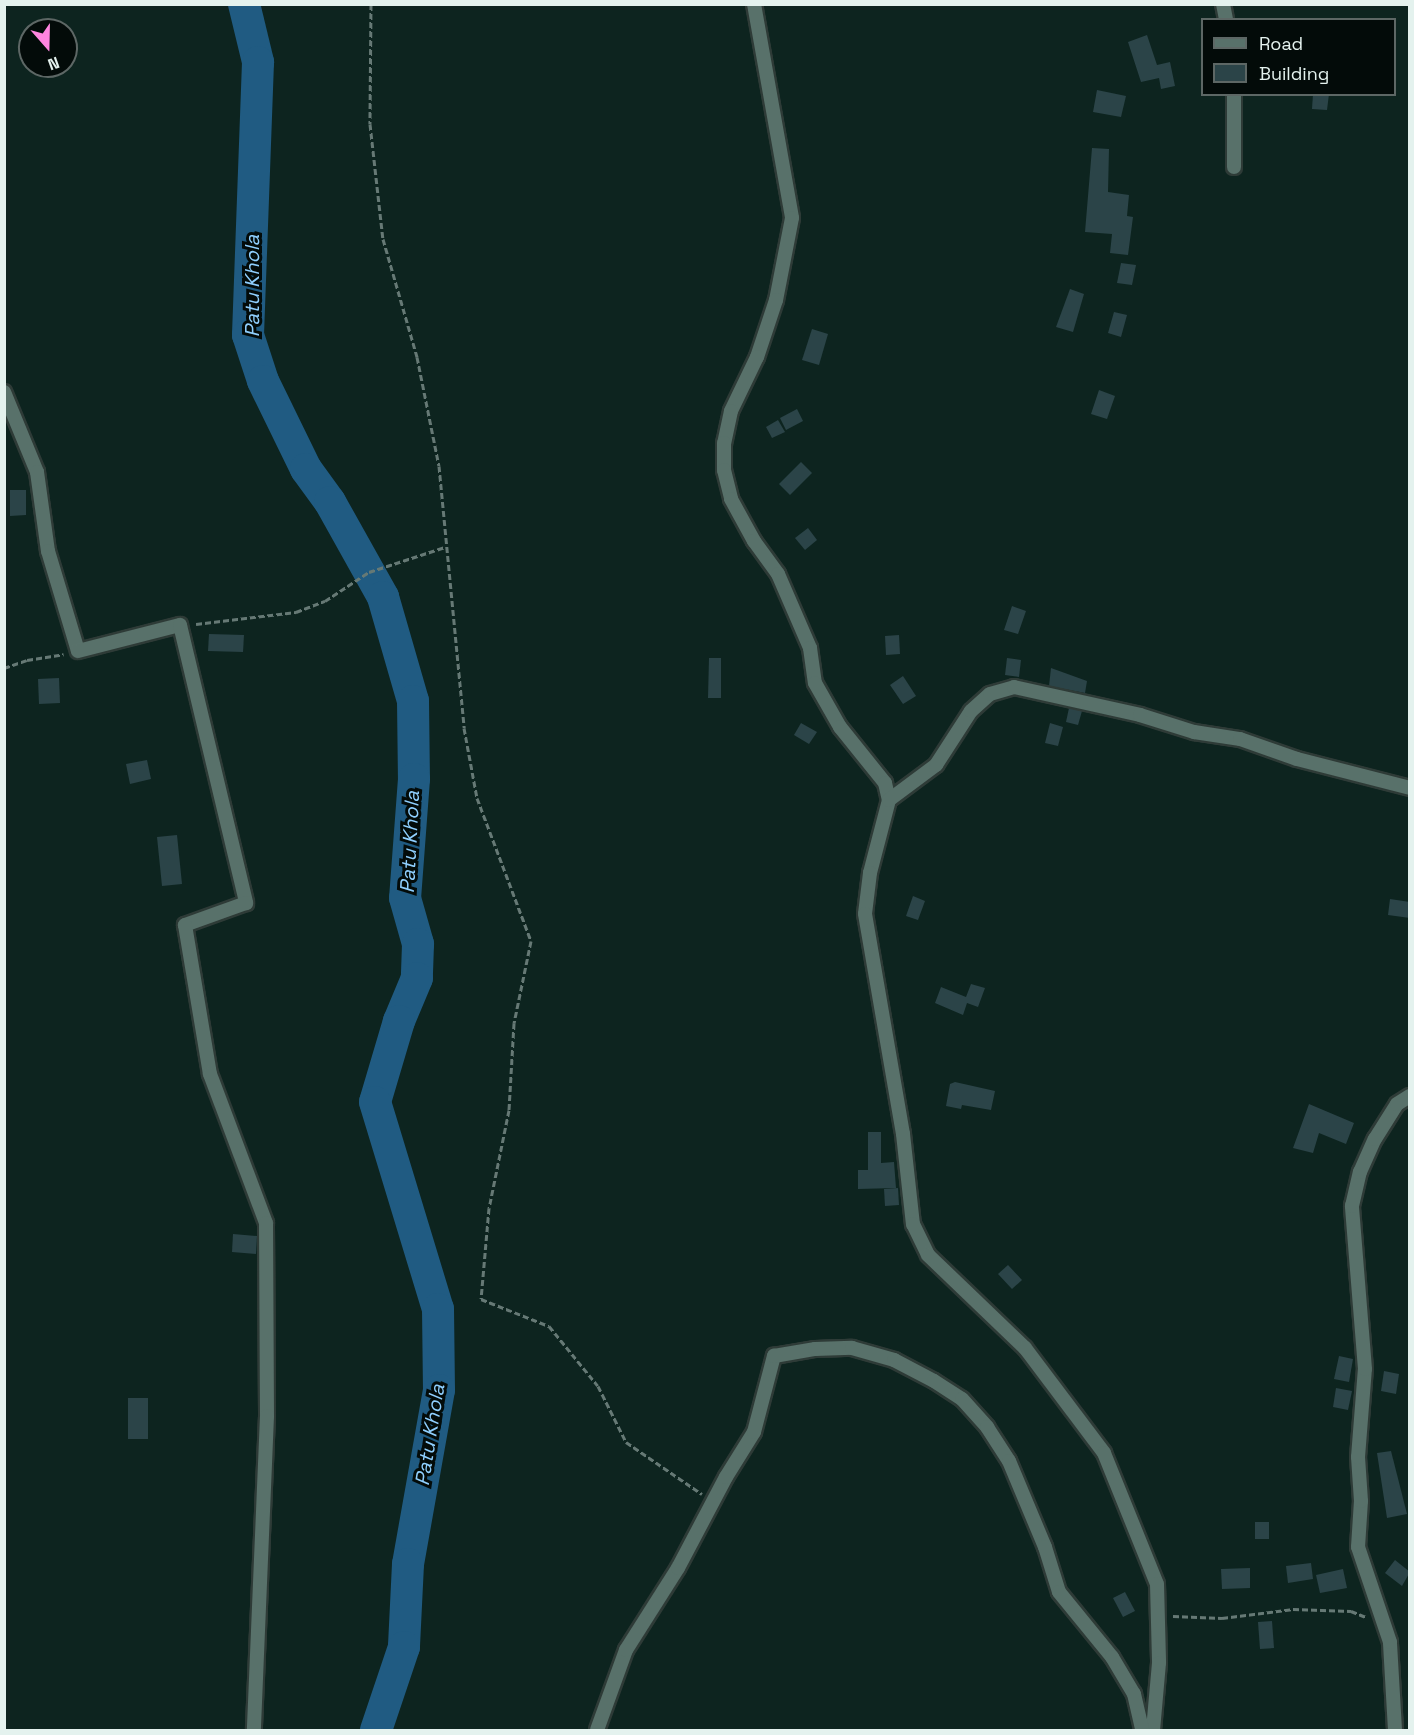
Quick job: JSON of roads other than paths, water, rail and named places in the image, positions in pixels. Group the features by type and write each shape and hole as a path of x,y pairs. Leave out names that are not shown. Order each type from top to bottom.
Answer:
{"street":[{"path":"754,4 792,218 776,300 757,357 731,411 724,443 724,470 731,499 778,574 810,648 815,683 840,727 885,783 889,800 870,873 865,914 903,1134 913,1224 928,1255 1025,1348 1104,1454 1157,1584 1159,1663 1153,1731"},
{"path":"1234,96 1234,167"},
{"path":"4,392 37,472 48,551 78,651 180,625 246,903 185,925 210,1074 266,1223 267,1416 254,1731"},
{"path":"889,800 936,765 971,711 990,694 1014,687 1140,715 1194,732 1240,740 1297,759 1410,789"},
{"path":"1395,1731 1394,1663 1384,1624 1358,1547 1361,1502 1358,1457 1365,1369 1352,1206 1360,1172 1375,1139 1397,1104 1410,1096"},
{"path":"597,1731 626,1650 678,1569 712,1501 754,1432 774,1356 815,1349 852,1348 894,1360 962,1399 1009,1461 1045,1547 1059,1592 1112,1657 1134,1694 1142,1731"}],"waterway":[{"name":"Patu Khola","path":"244,4 258,62 248,335 263,381 306,469 330,502 383,597 413,701 414,779 405,898 418,944 417,978 399,1021 375,1102 438,1309 439,1390 408,1564 404,1647 376,1730"}]}
